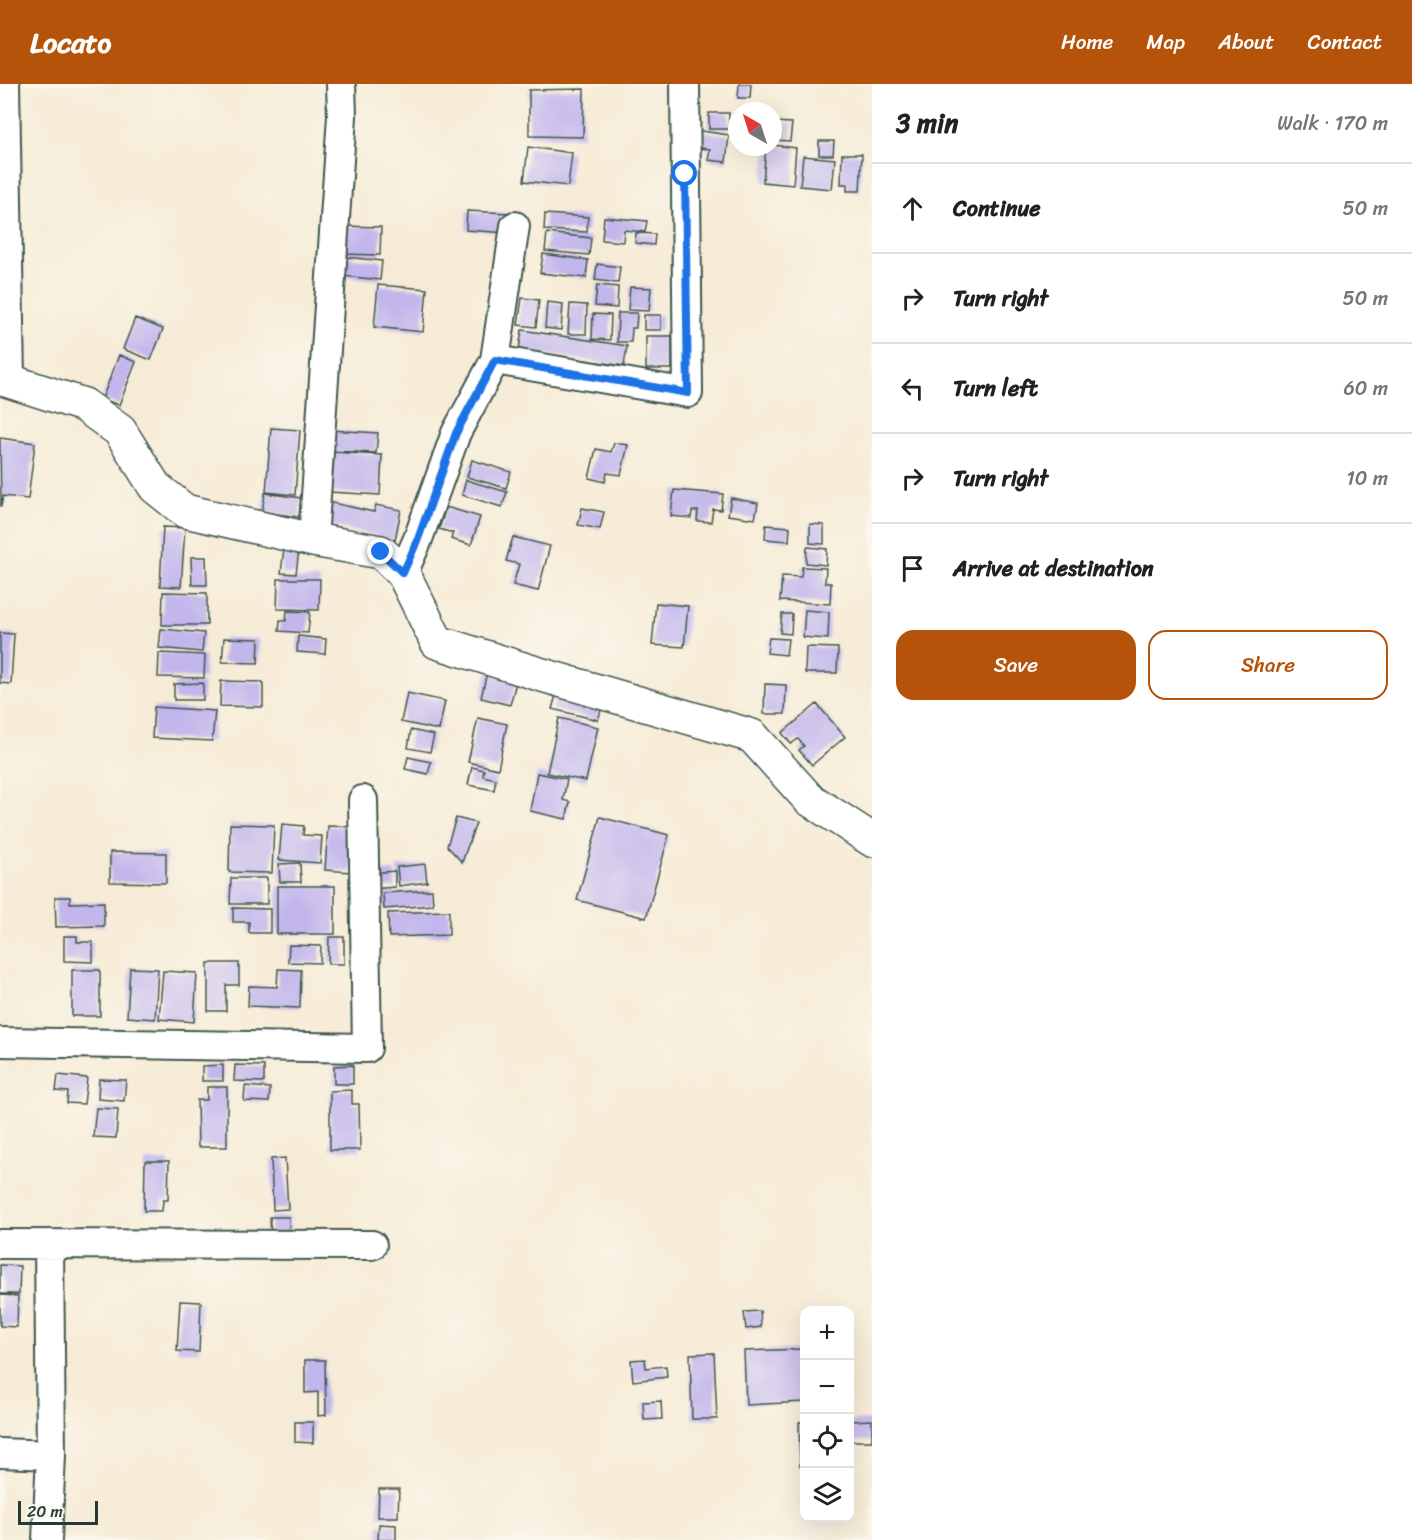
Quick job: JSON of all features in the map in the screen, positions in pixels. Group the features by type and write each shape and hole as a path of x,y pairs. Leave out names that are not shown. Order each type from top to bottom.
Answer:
{"street":[{"path":"5,84 5,380 84,405 93,411 120,431 155,487 185,510 313,540 381,552 403,573 436,642 752,736 809,799 872,840"},
{"path":"313,540 342,116 341,84"},
{"path":"495,360 688,393 685,84"},
{"path":"403,573 418,539 456,433 495,360 515,226"},
{"path":"0,1042 367,1048 363,800"},
{"path":"0,1244 372,1245"},
{"path":"47,1540 51,1455 49,1244"},
{"path":"0,1453 51,1455"}],"building":[{"path":"739,84 751,84 750,98 738,98"},
{"path":"584,89 583,137 529,136 529,90"},
{"path":"709,113 728,113 728,129 709,129"},
{"path":"782,122 792,123 790,141 782,141"},
{"path":"694,130 728,135 726,162 708,160 710,149 692,147"},
{"path":"819,141 834,141 833,155 819,155"},
{"path":"782,146 796,148 793,185 763,182 765,156 782,156"},
{"path":"528,147 572,153 568,186 524,181"},
{"path":"842,154 862,154 860,191 847,191 847,184 841,184"},
{"path":"803,156 835,159 832,189 800,186"},
{"path":"467,211 509,213 508,233 466,230"},
{"path":"545,214 588,217 587,232 544,230"},
{"path":"604,217 647,221 645,232 624,230 623,242 602,240"},
{"path":"341,226 381,227 380,255 340,254"},
{"path":"547,233 591,238 589,255 545,251"},
{"path":"636,233 655,234 654,245 635,243"},
{"path":"543,254 588,260 586,278 540,273"},
{"path":"337,256 382,261 380,280 335,275"},
{"path":"597,264 620,267 618,283 595,280"},
{"path":"378,285 427,289 423,332 374,327"},
{"path":"597,285 618,287 617,308 595,306"},
{"path":"630,287 651,288 649,311 628,310"},
{"path":"522,298 539,300 536,327 518,325"},
{"path":"547,302 563,304 561,330 545,328"},
{"path":"570,304 587,305 586,334 568,334"},
{"path":"618,313 637,313 636,328 632,328 631,342 617,342"},
{"path":"593,314 611,315 610,340 592,339"},
{"path":"644,315 661,315 661,330 644,330"},
{"path":"135,318 163,329 151,360 123,349"},
{"path":"522,330 627,346 624,366 519,350"},
{"path":"646,336 672,336 672,369 646,369"},
{"path":"119,355 136,362 119,405 102,399"},
{"path":"271,428 300,430 295,495 266,492"},
{"path":"331,430 378,433 376,453 330,451"},
{"path":"0,438 35,443 28,499 3,496 1,507"},
{"path":"614,443 628,445 621,475 607,473 605,482 589,478 596,449 611,452"},
{"path":"331,452 382,455 380,495 329,492"},
{"path":"472,460 511,472 506,488 467,477"},
{"path":"466,480 507,492 502,507 462,495"},
{"path":"674,490 723,494 721,510 713,509 711,522 697,521 698,511 692,511 691,518 671,516"},
{"path":"265,493 301,498 299,517 262,512"},
{"path":"731,498 758,503 755,519 728,515"},
{"path":"328,502 374,512 376,505 401,510 395,540 323,524"},
{"path":"446,507 480,517 471,545 451,539 453,533 439,529"},
{"path":"582,508 604,512 600,529 578,525"},
{"path":"810,524 824,525 824,544 810,543"},
{"path":"766,525 790,527 789,541 765,539"},
{"path":"163,527 185,528 181,587 160,586"},
{"path":"513,537 550,546 538,591 513,585 519,564 506,561"},
{"path":"807,547 827,549 826,565 806,563"},
{"path":"284,548 299,549 296,574 281,573"},
{"path":"191,557 206,557 207,585 192,585"},
{"path":"802,567 826,568 825,583 831,583 830,604 780,601 782,576 801,577"},
{"path":"278,579 320,579 319,610 277,609"},
{"path":"163,592 207,593 207,625 162,625"},
{"path":"656,603 688,606 684,647 652,645"},
{"path":"805,610 829,612 828,639 803,637"},
{"path":"287,611 310,612 308,633 279,631 280,620 286,621"},
{"path":"782,614 792,614 791,634 780,633"},
{"path":"161,629 204,633 202,652 159,648"},
{"path":"0,633 14,634 11,684 0,683"},
{"path":"298,636 326,639 325,654 297,652"},
{"path":"224,638 259,639 258,663 222,662"},
{"path":"769,638 788,639 786,655 767,653"},
{"path":"806,647 838,648 837,673 805,673"},
{"path":"159,653 205,655 204,678 158,677"},
{"path":"488,668 518,675 510,705 481,698"},
{"path":"221,681 263,682 263,707 220,706"},
{"path":"203,683 203,700 174,700 174,684"},
{"path":"765,684 786,685 785,714 764,714"},
{"path":"557,692 603,704 598,720 552,709"},
{"path":"407,693 445,701 439,730 401,722"},
{"path":"817,704 845,737 812,765 799,750 804,746 798,739 791,744 782,733"},
{"path":"154,707 215,711 212,741 152,738"},
{"path":"478,718 507,724 498,769 468,762"},
{"path":"559,718 598,727 586,781 547,773"},
{"path":"411,730 434,735 430,752 408,748"},
{"path":"408,757 431,762 428,774 405,769"},
{"path":"472,767 484,770 483,776 496,779 494,790 468,785"},
{"path":"537,773 567,779 563,800 570,802 566,819 530,811"},
{"path":"600,817 669,835 646,918 577,900"},
{"path":"456,818 476,823 462,862 447,846"},
{"path":"230,824 274,825 272,873 229,872"},
{"path":"282,824 304,826 303,835 322,836 320,863 279,860"},
{"path":"328,826 354,827 351,872 325,870"},
{"path":"110,852 166,853 166,883 110,882"},
{"path":"300,863 301,882 280,882 279,864"},
{"path":"425,864 427,882 399,886 397,867"},
{"path":"395,871 395,887 372,889 371,873"},
{"path":"231,878 267,878 267,904 230,904"},
{"path":"277,886 335,886 335,934 277,934"},
{"path":"432,890 433,905 384,909 383,893"},
{"path":"55,897 70,897 70,903 104,902 104,926 56,927"},
{"path":"233,908 270,909 270,933 249,933 249,922 233,922"},
{"path":"449,911 449,935 389,937 388,913"},
{"path":"64,936 77,936 77,942 93,942 93,962 64,961"},
{"path":"329,937 344,937 344,964 328,964"},
{"path":"289,945 321,946 320,963 288,962"},
{"path":"208,963 239,963 239,985 226,985 226,1011 208,1011"},
{"path":"130,968 158,969 155,1019 127,1017"},
{"path":"278,969 301,970 300,1008 248,1006 249,986 277,987"},
{"path":"72,970 100,970 100,1016 72,1016"},
{"path":"163,971 197,973 194,1022 159,1019"},
{"path":"223,1065 223,1081 202,1081 202,1066"},
{"path":"235,1065 264,1066 264,1082 234,1081"},
{"path":"353,1065 353,1084 334,1084 334,1066"},
{"path":"58,1075 87,1078 84,1104 67,1103 68,1092 56,1091"},
{"path":"99,1079 126,1080 124,1101 98,1099"},
{"path":"245,1086 270,1088 269,1102 244,1101"},
{"path":"207,1087 227,1087 227,1147 198,1147 197,1100 207,1100"},
{"path":"352,1090 352,1104 359,1104 360,1150 330,1150 330,1091"},
{"path":"96,1108 118,1109 116,1138 93,1137"},
{"path":"285,1158 288,1209 273,1210 271,1159"},
{"path":"145,1161 169,1161 168,1200 163,1200 162,1211 144,1211"},
{"path":"270,1217 289,1217 290,1242 271,1242"},
{"path":"0,1265 20,1266 19,1294 0,1294"},
{"path":"0,1295 18,1296 17,1327 0,1326"},
{"path":"180,1301 201,1302 199,1352 177,1351"},
{"path":"760,1311 761,1327 746,1329 744,1312"},
{"path":"800,1349 800,1402 746,1405 744,1351"},
{"path":"714,1353 717,1419 692,1419 690,1354"},
{"path":"645,1359 646,1368 666,1366 667,1377 633,1381 631,1360"},
{"path":"305,1360 325,1360 326,1415 318,1416 318,1392 305,1393"},
{"path":"661,1401 662,1419 644,1420 643,1402"},
{"path":"872,1420 872,1441 854,1441 854,1421"},
{"path":"295,1422 313,1422 313,1443 295,1442"},
{"path":"379,1489 399,1489 398,1517 378,1517"},
{"path":"379,1524 396,1525 396,1540 378,1540"}],"route":[{"path":"381,552 403,573 418,539 456,433 495,360 688,393 685,174"}]}
